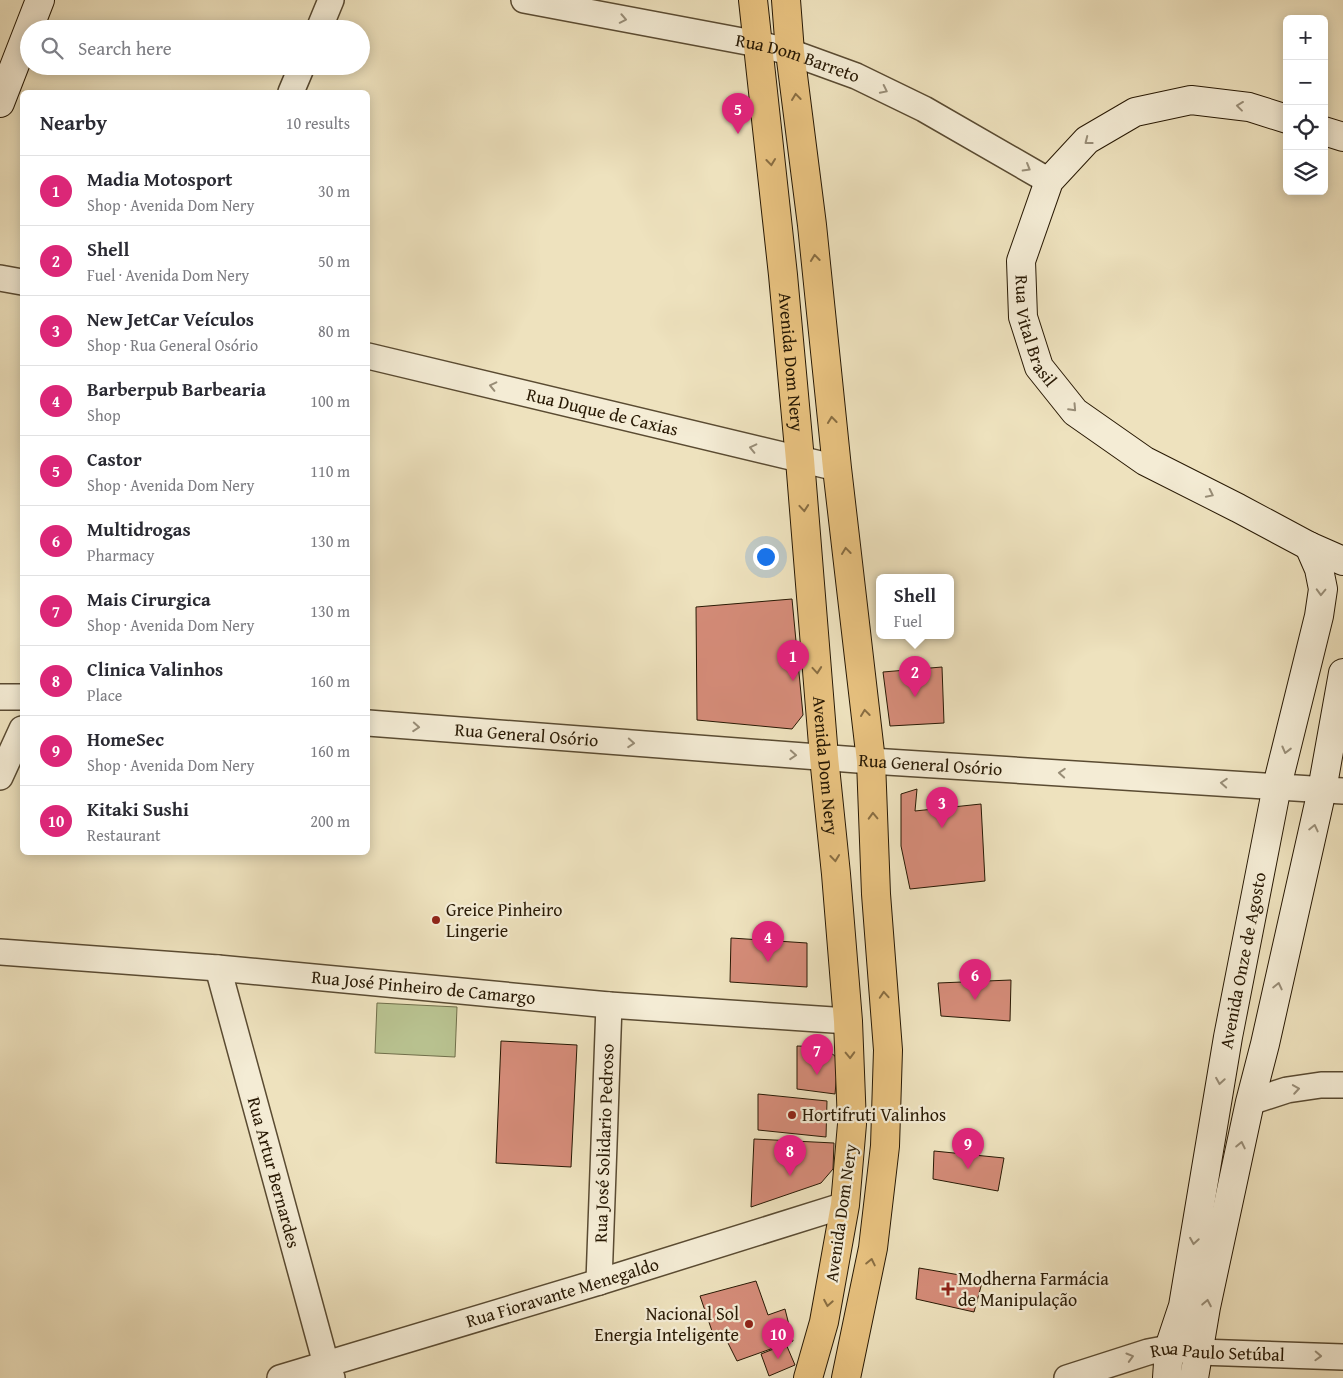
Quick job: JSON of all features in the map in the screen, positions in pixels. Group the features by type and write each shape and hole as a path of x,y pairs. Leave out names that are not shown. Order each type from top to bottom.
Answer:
{"main road":[{"path":"32,20 40,0"},
{"name":"Avenida Dom Nery","path":"753,0 783,276 848,1022 852,1124 845,1205 824,1322 808,1378"},
{"name":"Avenida Dom Nery","path":"786,0 790,52 812,225 837,468 871,761 876,894 888,1050 885,1146 873,1248 846,1378"},
{"path":"0,103 20,52"},
{"name":"Rua Vital Brasil","path":"1283,118 1249,107 1191,100 1135,112 1087,140 1049,181 1021,261 1023,317 1039,367 1075,412 1145,462 1309,546 1343,561"},
{"path":"1328,132 1343,137"},
{"name":"Avenida Onze de Agosto","path":"1167,1378 1169,1348 1183,1306 1228,1037 1277,786 1319,616 1323,589 1319,569 1309,546"},
{"name":"Avenida Onze de Agosto","path":"1194,1378 1206,1307 1250,1102 1333,790 1343,673"}],"street":[{"path":"323,20 331,0"},
{"name":"Rua Dom Barreto","path":"524,0 758,44 790,52 856,76 924,109 1049,181"},
{"path":"292,90 298,75"},
{"path":"0,278 20,282"},
{"name":"Rua Duque de Caxias","path":"370,356 837,468"},
{"path":"0,697 20,697"},
{"name":"Rua General Osório","path":"370,723 871,761 1333,790"},
{"path":"0,777 20,733"},
{"name":"Rua José Pinheiro de Camargo","path":"0,952 218,968 609,1005 848,1022"},
{"name":"Rua Artur Bernardes","path":"218,968 329,1371"},
{"name":"Rua José Solidario Pedroso","path":"599,1282 609,1005"},
{"path":"1250,1102 1287,1090 1322,1085 1343,1085"},
{"name":"Rua Fioravante Menegaldo","path":"280,1378 329,1371 599,1282 845,1205"},
{"name":"Rua Paulo Setúbal","path":"1067,1378 1141,1354 1169,1348 1199,1352 1343,1357"}],"green space":[{"path":"377,1003 457,1007 455,1057 375,1053"}],"building":[{"path":"792,599 803,715 792,729 697,720 696,607"},
{"path":"942,667 944,723 890,726 883,672"},
{"path":"917,789 915,811 981,804 985,881 910,889 901,846 901,794"},
{"path":"731,938 807,943 807,987 730,982"},
{"path":"1011,980 1010,1021 941,1016 938,983"},
{"path":"501,1041 577,1045 571,1167 496,1163"},
{"path":"797,1046 823,1047 835,1056 838,1061 835,1094 797,1089"},
{"name":"Hortifruti Valinhos","path":"758,1094 827,1101 826,1137 758,1130"},
{"path":"754,1139 834,1143 833,1169 821,1183 751,1207"},
{"path":"934,1151 1004,1158 998,1191 933,1179"},
{"name":"Modherna Farmácia de Manipulação","path":"919,1268 983,1279 974,1312 916,1299"},
{"name":"Nacional Sol Energia Inteligente","path":"756,1281 768,1315 785,1309 793,1341 737,1361 723,1333 713,1334 700,1296"},
{"path":"786,1344 795,1365 769,1376 761,1354"}],"place":[{"name":"Castor","path":"738,134"},
{"name":"Madia Motosport","path":"793,681"},
{"name":"Shell","path":"915,697"},
{"name":"New JetCar Veículos","path":"942,828"},
{"name":"Greice Pinheiro Lingerie","path":"436,920"},
{"name":"Barberpub Barbearia","path":"768,962"},
{"name":"Multidrogas","path":"975,1000"},
{"name":"Mais Cirurgica","path":"817,1075"},
{"name":"Hortifruti Valinhos","path":"792,1115"},
{"name":"HomeSec","path":"968,1169"},
{"name":"Clinica Valinhos","path":"790,1176"},
{"name":"Modherna Farmácia de Manipulação","path":"948,1289"},
{"name":"Nacional Sol Energia Inteligente","path":"749,1324"},
{"name":"Kitaki Sushi","path":"778,1359"}]}
